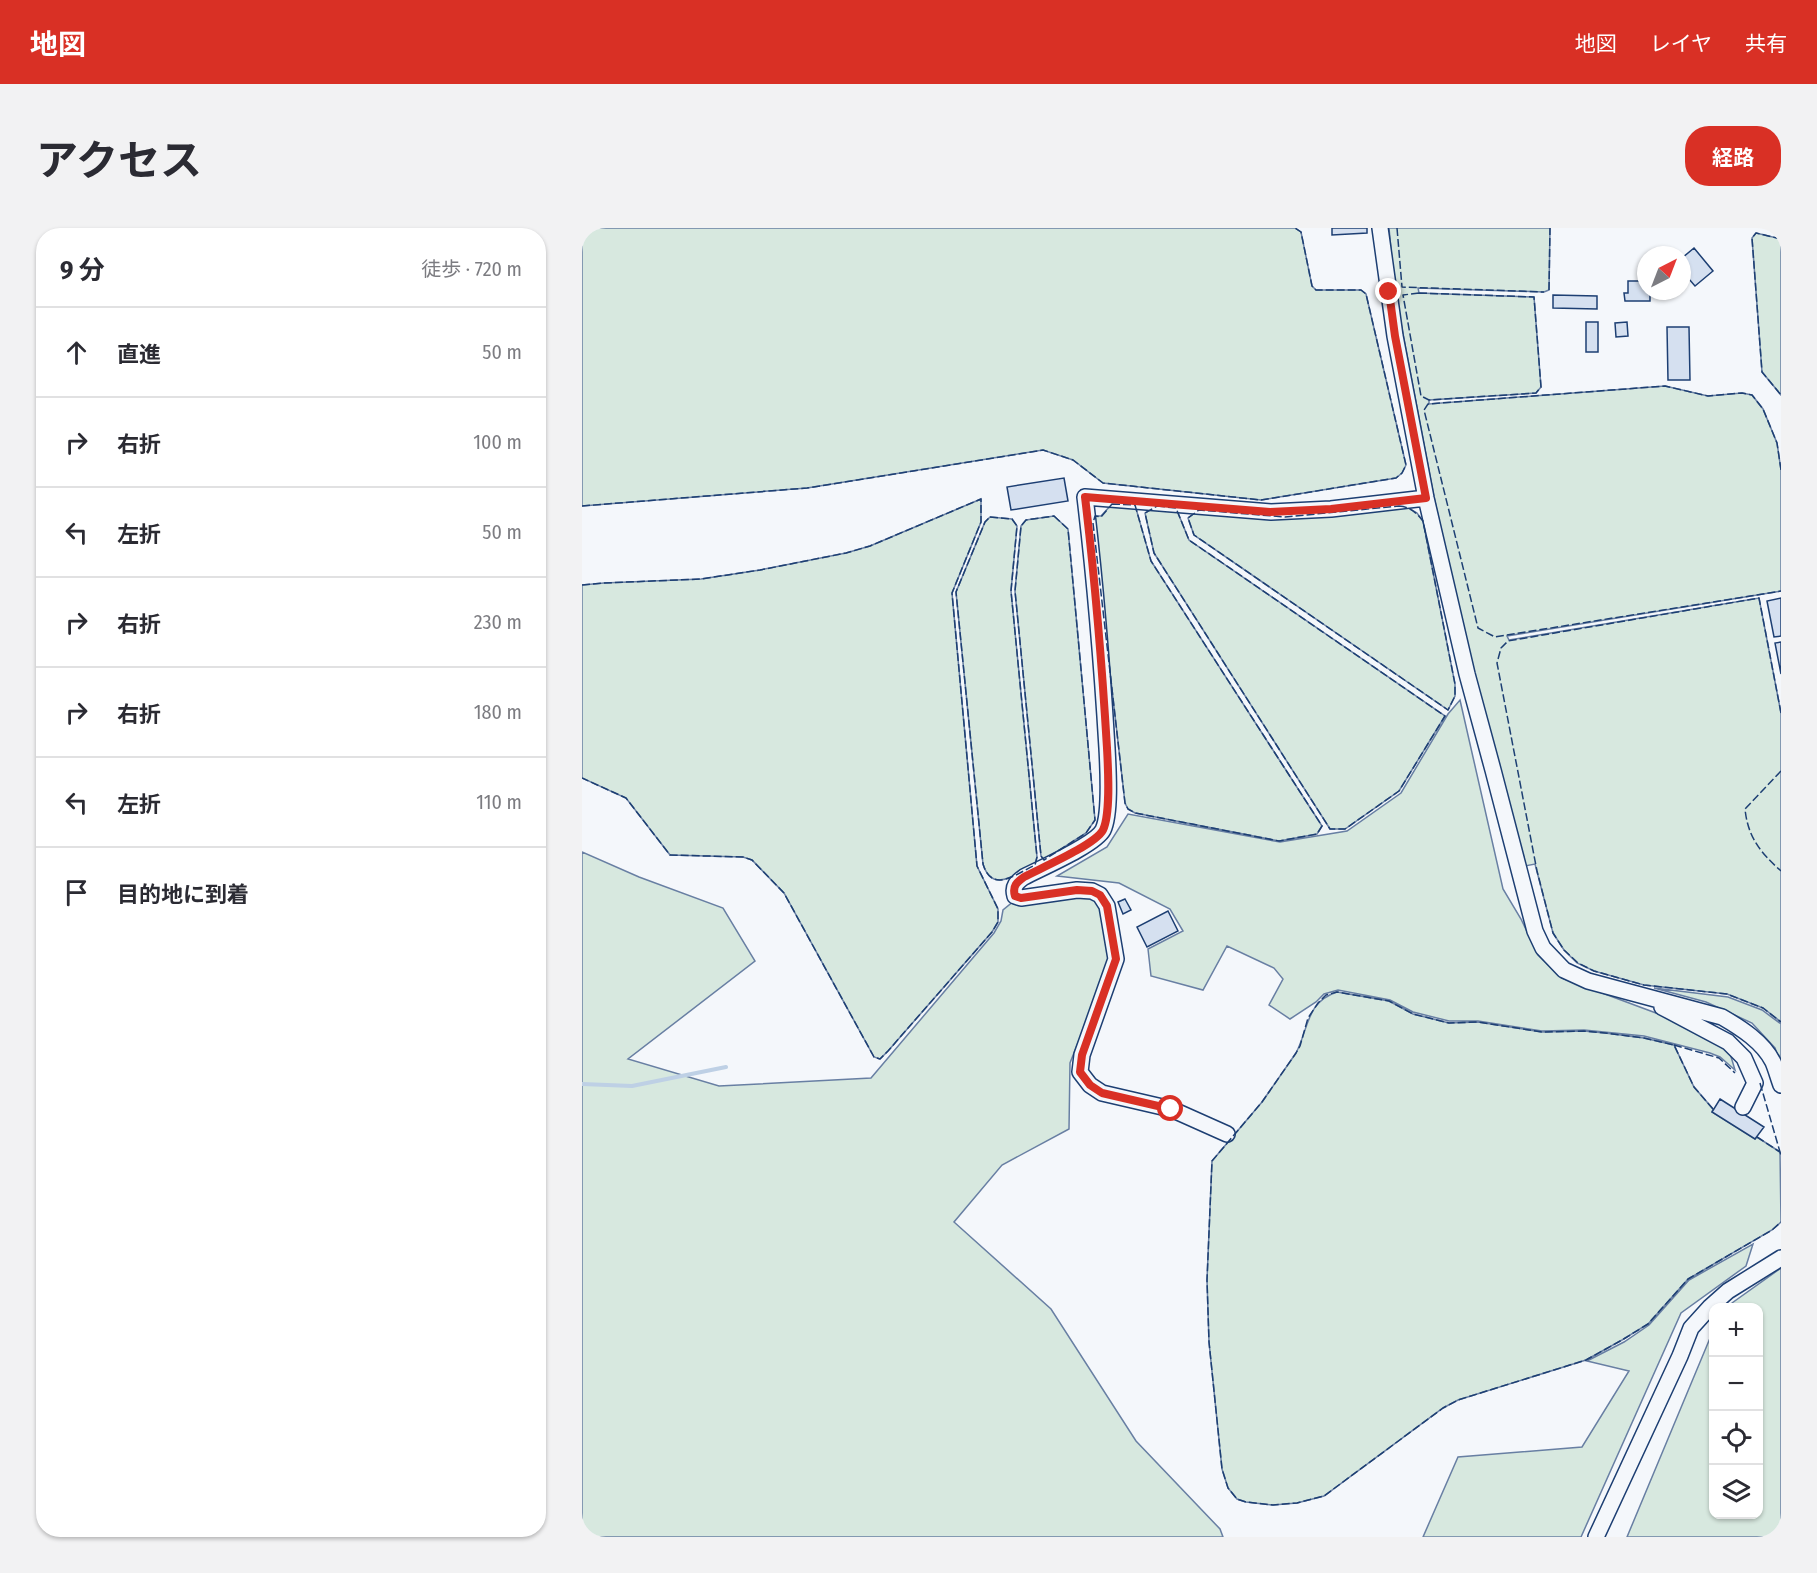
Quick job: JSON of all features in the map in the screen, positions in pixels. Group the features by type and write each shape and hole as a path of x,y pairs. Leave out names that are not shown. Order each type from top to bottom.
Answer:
{"street":[{"path":"1380,228 1395,336 1426,498 1467,674 1535,931 1543,948 1564,970 1588,981 1722,1017 1740,1028 1760,1044 1772,1060 1781,1085"},
{"path":"1227,1134 1171,1109 1102,1093 1090,1085 1080,1072 1082,1055 1116,959 1107,906 1100,895 1092,891 1077,890 1021,898 1015,896 1013,890 1016,883 1024,877 1092,842 1103,831 1107,811 1109,786 1105,710 1085,497 1270,512 1331,509 1426,498"},
{"path":"1638,995 1728,1042 1744,1058 1755,1083 1743,1107"},
{"path":"1596,1537 1691,1328 1710,1307 1728,1292 1781,1258"}],"shaded area":[{"path":"582,228 1295,228 1301,232 1312,286 1316,290 1361,290 1366,294 1406,465 1396,478 1261,500 1103,483 1073,460 1043,450 807,488 582,506"},
{"path":"1389,228 1550,228 1549,290 1544,292 1418,288 1419,293 1534,297 1541,387 1536,393 1429,400 1429,404 1665,386 1708,396 1742,393 1752,395 1763,409 1777,443 1781,470 1781,591 1507,636 1509,640 1759,598 1781,713 1781,1022 1763,1008 1727,994 1644,985 1594,971 1577,963 1564,950 1553,933 1535,864 1525,866 1467,648 1434,497 1395,292"},
{"path":"1756,233 1781,239 1781,395 1762,372 1752,238"},
{"path":"981,499 981,522 952,593 977,866 998,909 998,922 992,932 880,1059 874,1057 784,893 752,860 743,857 670,855 626,798 582,778 582,585 701,579 846,553 870,546"},
{"path":"1112,504 1135,505 1151,561 1322,826 1317,834 1279,841 1135,813 1128,809 1125,803 1093,523 1095,516 1101,516"},
{"path":"1157,506 1176,508 1189,540 1445,716 1399,791 1345,829 1330,829 1154,553 1145,513"},
{"path":"1407,507 1417,513 1423,521 1455,684 1455,696 1448,710 1194,535 1188,518 1199,510"},
{"path":"1054,516 1068,529 1095,820 1086,833 1044,860 1041,856 1015,591 1021,526 1026,520"},
{"path":"990,517 1012,519 1017,526 1011,591 1037,857 1035,865 1013,877 998,880 987,873 983,864 956,592 985,522"},
{"path":"1460,700 1503,889 1521,919 1538,955 1562,978 1664,1016 1729,1050 1735,1070 1720,1057 1710,1053 1644,1036 1584,1030 1542,1031 1478,1021 1449,1021 1413,1012 1390,1000 1338,990 1324,994 1290,1019 1269,1005 1283,979 1274,968 1227,946 1203,990 1151,976 1148,949 1183,931 1170,909 1119,883 1057,876 1107,847 1128,814 1280,842 1347,831 1401,793 1448,714"},
{"path":"582,852 639,877 723,908 755,961 628,1059 719,1086 871,1078 994,933 1001,921 1003,910 1014,901 1092,895 1100,904 1111,960 1070,1063 1069,1129 1002,1165 954,1222 1051,1309 1136,1441 1220,1529 1223,1537 582,1537"},
{"path":"1654,988 1728,997 1762,1010 1781,1024 1781,1064 1775,1048 1752,1023 1706,1002"},
{"path":"1337,992 1389,1001 1413,1014 1449,1023 1478,1022 1542,1032 1605,1033 1674,1045 1694,1087 1713,1109 1712,1112 1780,1152 1781,1222 1772,1230 1688,1279 1648,1324 1586,1360 1458,1400 1443,1408 1324,1496 1297,1503 1273,1505 1246,1502 1237,1499 1228,1488 1222,1469 1209,1342 1207,1280 1212,1161 1262,1102 1296,1053 1310,1017 1319,1002"},
{"path":"1753,1244 1746,1266 1681,1313 1581,1537 1423,1537 1458,1457 1582,1447 1629,1371 1587,1361 1624,1342 1649,1325 1689,1280"},
{"path":"1781,1268 1781,1537 1627,1537 1709,1341 1709,1519 1763,1519 1763,1303 1732,1303"}],"building":[{"path":"1332,228 1367,228 1367,233 1332,235"},
{"path":"1694,248 1713,271 1695,286 1691,281 1691,250"},
{"path":"1628,281 1637,281 1637,300 1650,301 1625,301 1624,293 1628,293"},
{"path":"1553,295 1597,296 1597,309 1553,308"},
{"path":"1586,322 1598,322 1598,352 1586,352"},
{"path":"1627,322 1628,336 1616,337 1615,323"},
{"path":"1667,327 1689,327 1690,380 1668,380"},
{"path":"1064,478 1068,501 1011,510 1007,487"},
{"path":"1781,598 1781,636 1774,637 1767,601"},
{"path":"1781,642 1781,674 1775,643"},
{"path":"1125,899 1131,910 1123,914 1118,902"},
{"path":"1168,911 1178,931 1147,947 1137,927"},
{"path":"1720,1099 1764,1127 1755,1139 1712,1112"}],"waterway":[{"path":"582,1084 632,1086 726,1067"}],"fence":[{"path":"582,506 807,488 1043,450 1073,460 1103,483 1261,500 1396,478 1406,465 1366,294 1361,290 1316,290 1312,286 1301,232 1295,228"},
{"path":"1397,228 1402,287 1544,292"},
{"path":"1549,290 1550,228"},
{"path":"1781,239 1756,233 1752,238 1762,372 1781,395"},
{"path":"1419,293 1534,297 1541,387 1536,393 1429,400 1421,396 1403,295 1419,293"},
{"path":"1781,470 1777,443 1763,409 1752,395 1742,393 1708,396 1665,386 1428,404 1424,410 1478,628 1495,637 1781,591"},
{"path":"582,585 701,579 846,553 870,546 981,499 981,522 952,593 977,866 998,909 998,922 992,932 888,1051 880,1059 874,1057 784,893 752,860 743,857 670,855 626,798 582,778"},
{"path":"1112,504 1135,505 1151,561 1322,826 1317,834 1279,841 1135,813 1128,809 1125,803 1093,523 1095,516 1101,517 1112,504"},
{"path":"1157,506 1176,508 1189,540 1445,716 1399,791 1345,829 1330,829 1154,553 1145,513 1157,506"},
{"path":"1399,506 1412,510 1423,521 1455,684 1455,696 1448,710 1194,535 1188,518 1199,510 1285,517 1399,506"},
{"path":"1054,516 1068,529 1095,820 1086,833 1044,860 1041,856 1015,591 1021,526 1026,520 1054,516"},
{"path":"990,517 1012,519 1017,526 1011,591 1037,857 1035,865 1013,877 998,880 987,873 983,864 956,592 985,522 990,517"},
{"path":"1781,713 1759,598 1508,641 1501,648 1497,663 1537,871 1553,933 1564,950 1578,963 1594,971 1644,985 1727,994 1763,1008 1781,1022"},
{"path":"1781,771 1745,809 1752,837 1767,858 1781,871"},
{"path":"1713,1109 1694,1087 1674,1045 1605,1033 1542,1032 1478,1022 1449,1023 1413,1014 1389,1001 1337,992 1326,995 1308,1018 1296,1053 1262,1102 1212,1161 1207,1280 1209,1342 1222,1469 1228,1488 1237,1499 1273,1505 1297,1503 1324,1496 1443,1408 1458,1400 1586,1360 1622,1340 1648,1324 1688,1279 1772,1230 1781,1222"},
{"path":"1674,1045 1719,1058 1735,1073"},
{"path":"1760,1083 1780,1152"},
{"path":"1757,1137 1781,1155"}],"route":[{"path":"1171,1109 1102,1093 1090,1085 1080,1072 1082,1055 1116,959 1112,924 1107,906 1100,895 1092,891 1077,890 1021,898 1015,896 1013,890 1016,883 1024,877 1092,842 1103,831 1107,811 1109,786 1105,710 1085,497 1270,512 1331,509 1426,498 1395,336 1389,292"}]}
